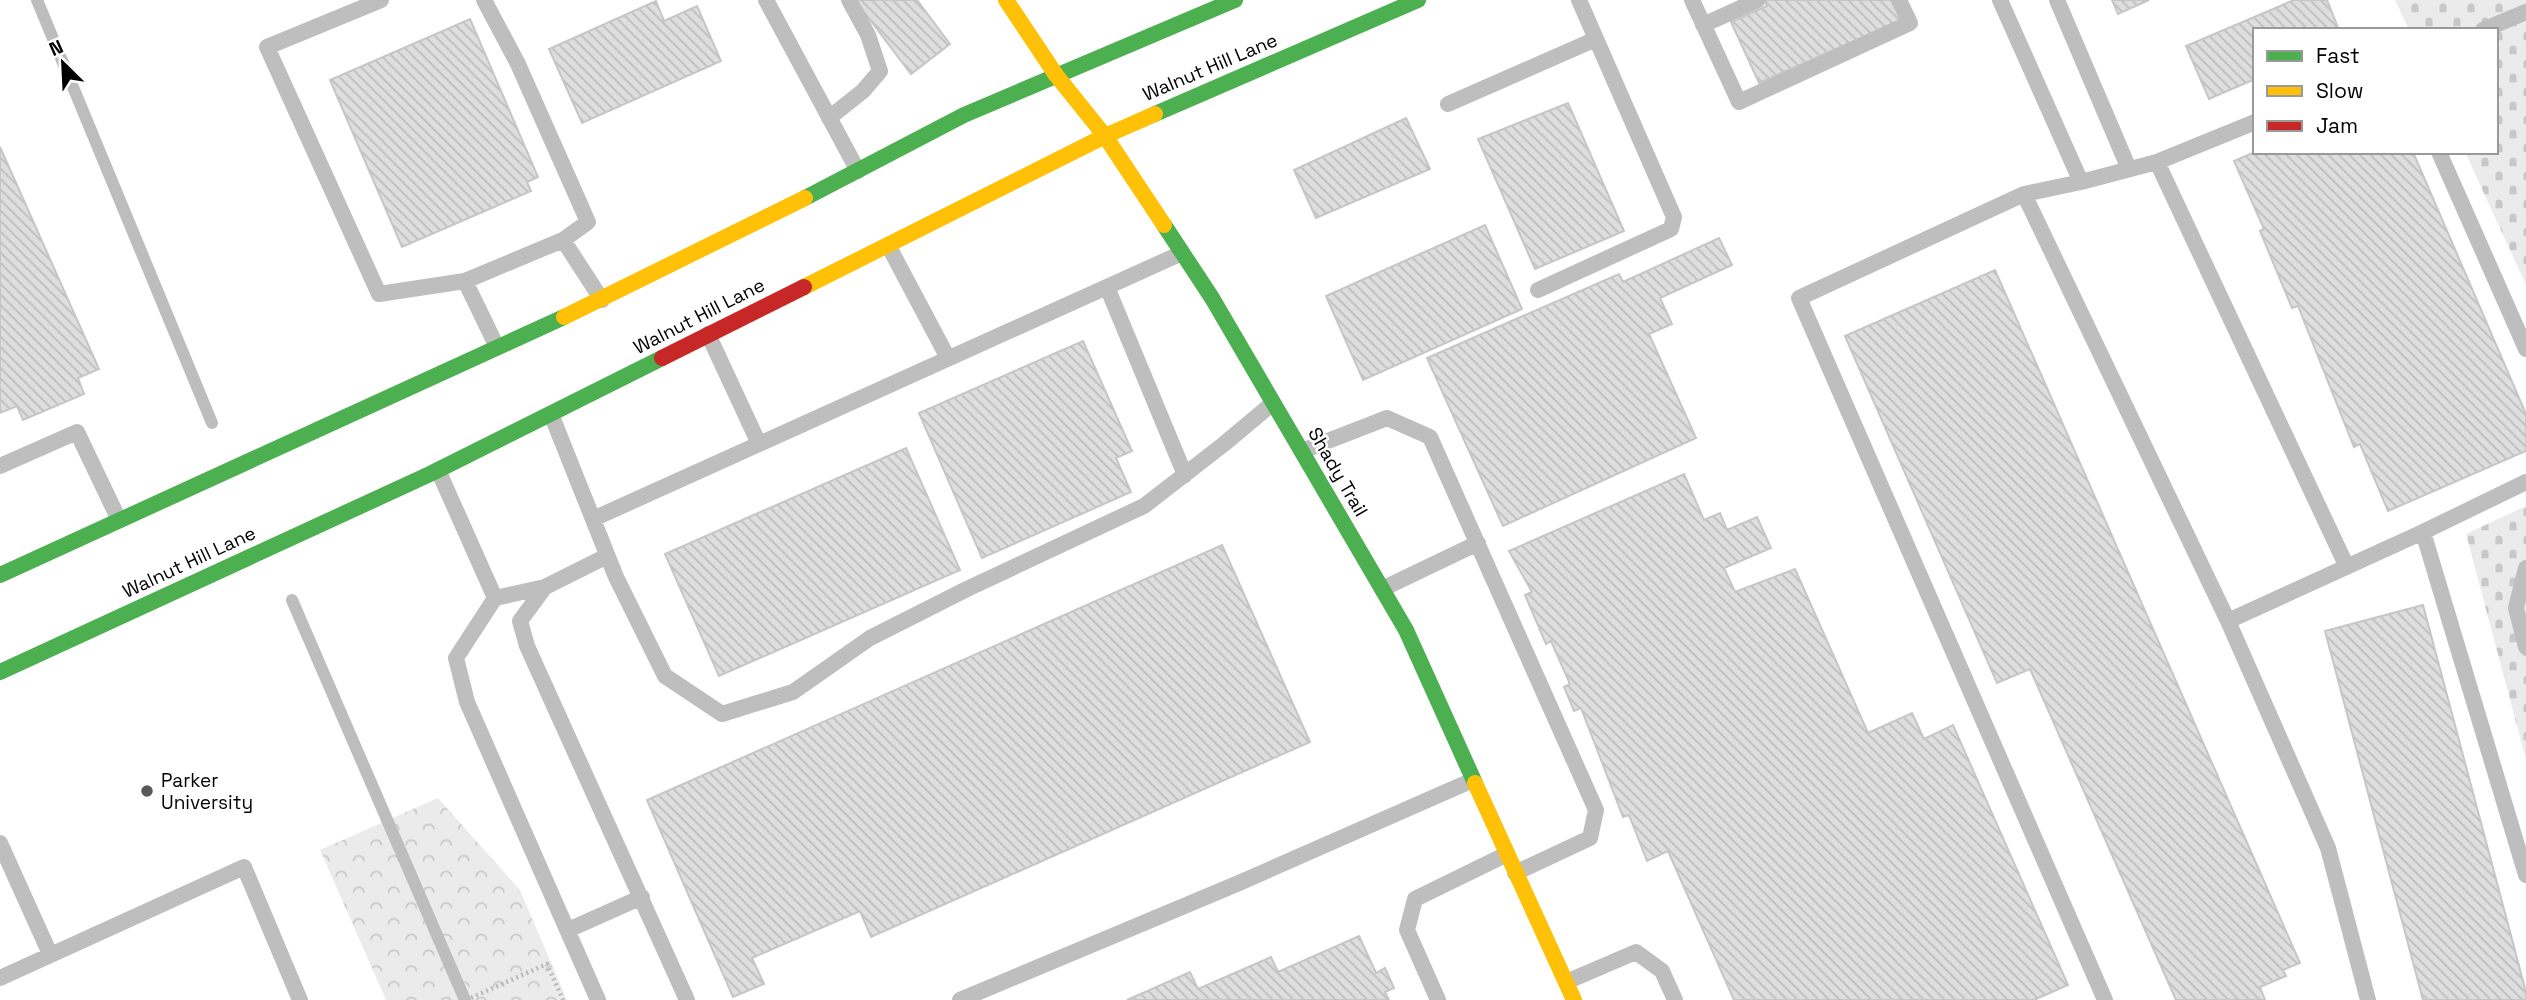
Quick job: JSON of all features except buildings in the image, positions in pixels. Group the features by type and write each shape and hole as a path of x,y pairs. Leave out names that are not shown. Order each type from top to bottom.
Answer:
{"main road":[{"name":"Shady Trail","path":"1006,0 1056,75 1105,136 1212,298 1406,630 1574,1000"},
{"path":"0,575 602,300 964,115 1235,0"},
{"name":"Walnut Hill Lane","path":"0,672 438,470 1105,136 1418,0"}],"lane":[{"path":"381,0 267,47 379,294 465,281 563,240 588,222 518,64 484,0"},
{"path":"766,0 858,171"},
{"path":"829,118 863,91 880,71 868,35 849,0"},
{"path":"1538,290 1671,229 1674,217 1579,0"},
{"path":"1692,0 1739,102 1909,23 1899,0"},
{"path":"2000,0 2081,182"},
{"path":"2057,0 2129,169"},
{"path":"1703,25 1751,2"},
{"path":"2488,28 2526,12"},
{"path":"1448,104 1596,39"},
{"path":"2105,1000 1800,298 2024,194 2157,162 2253,123"},
{"path":"2440,154 2526,349"},
{"path":"2157,162 2347,567"},
{"path":"2024,194 2228,621 2328,848 2368,1000"},
{"path":"563,240 602,300"},
{"path":"888,245 948,358"},
{"path":"593,519 1182,253"},
{"path":"465,281 497,347"},
{"path":"1107,287 1185,475"},
{"path":"708,334 759,444"},
{"path":"551,414 607,556 665,676 722,714 793,691 870,638 1144,506 1273,403"},
{"path":"1302,451 1387,418 1430,436 1596,810 1590,838 1515,873"},
{"path":"0,466 77,432 119,520"},
{"path":"438,470 495,598"},
{"path":"2228,621 2526,482"},
{"path":"2423,532 2526,874"},
{"path":"1382,589 1478,543"},
{"path":"598,1000 467,702 456,658 495,598 545,587 607,556"},
{"path":"2526,568 2516,608 2526,647"},
{"path":"545,587 520,621 527,646 687,1000"},
{"path":"2516,608 2526,625"},
{"path":"960,1000 1227,888 1473,780"},
{"path":"0,843 51,954"},
{"path":"1438,1000 1407,930 1415,899 1507,854"},
{"path":"0,978 244,867 300,1000"},
{"path":"568,930 642,897"},
{"path":"1566,982 1636,952 1662,971 1675,1000"}],"path":[{"path":"466,1000 547,964 561,995"}],"green space":[{"path":"2395,0 2526,0 2526,285 2466,154 2498,154 2498,28 2408,28"},
{"path":"2526,506 2526,760 2466,534"},
{"path":"438,798 520,890 567,1000 386,1000 320,850"}],"waterway":[{"path":"37,0 212,423"},
{"path":"292,600 465,1000"}],"traffic: fast":[{"path":"805,198 964,115 1235,0"},
{"path":"1155,114 1418,0"},
{"path":"1164,225 1212,298 1406,630 1475,783"},
{"path":"0,575 564,317"},
{"path":"0,672 430,474 662,358"}],"traffic: slow":[{"path":"1006,0 1056,75 1105,136 1164,225"},
{"path":"804,287 1105,136 1155,114"},
{"path":"564,317 805,198"},
{"path":"1475,783 1574,1000"}],"traffic: jam":[{"path":"662,358 804,287"}],"place":[{"name":"Parker University","path":"147,791"}]}
